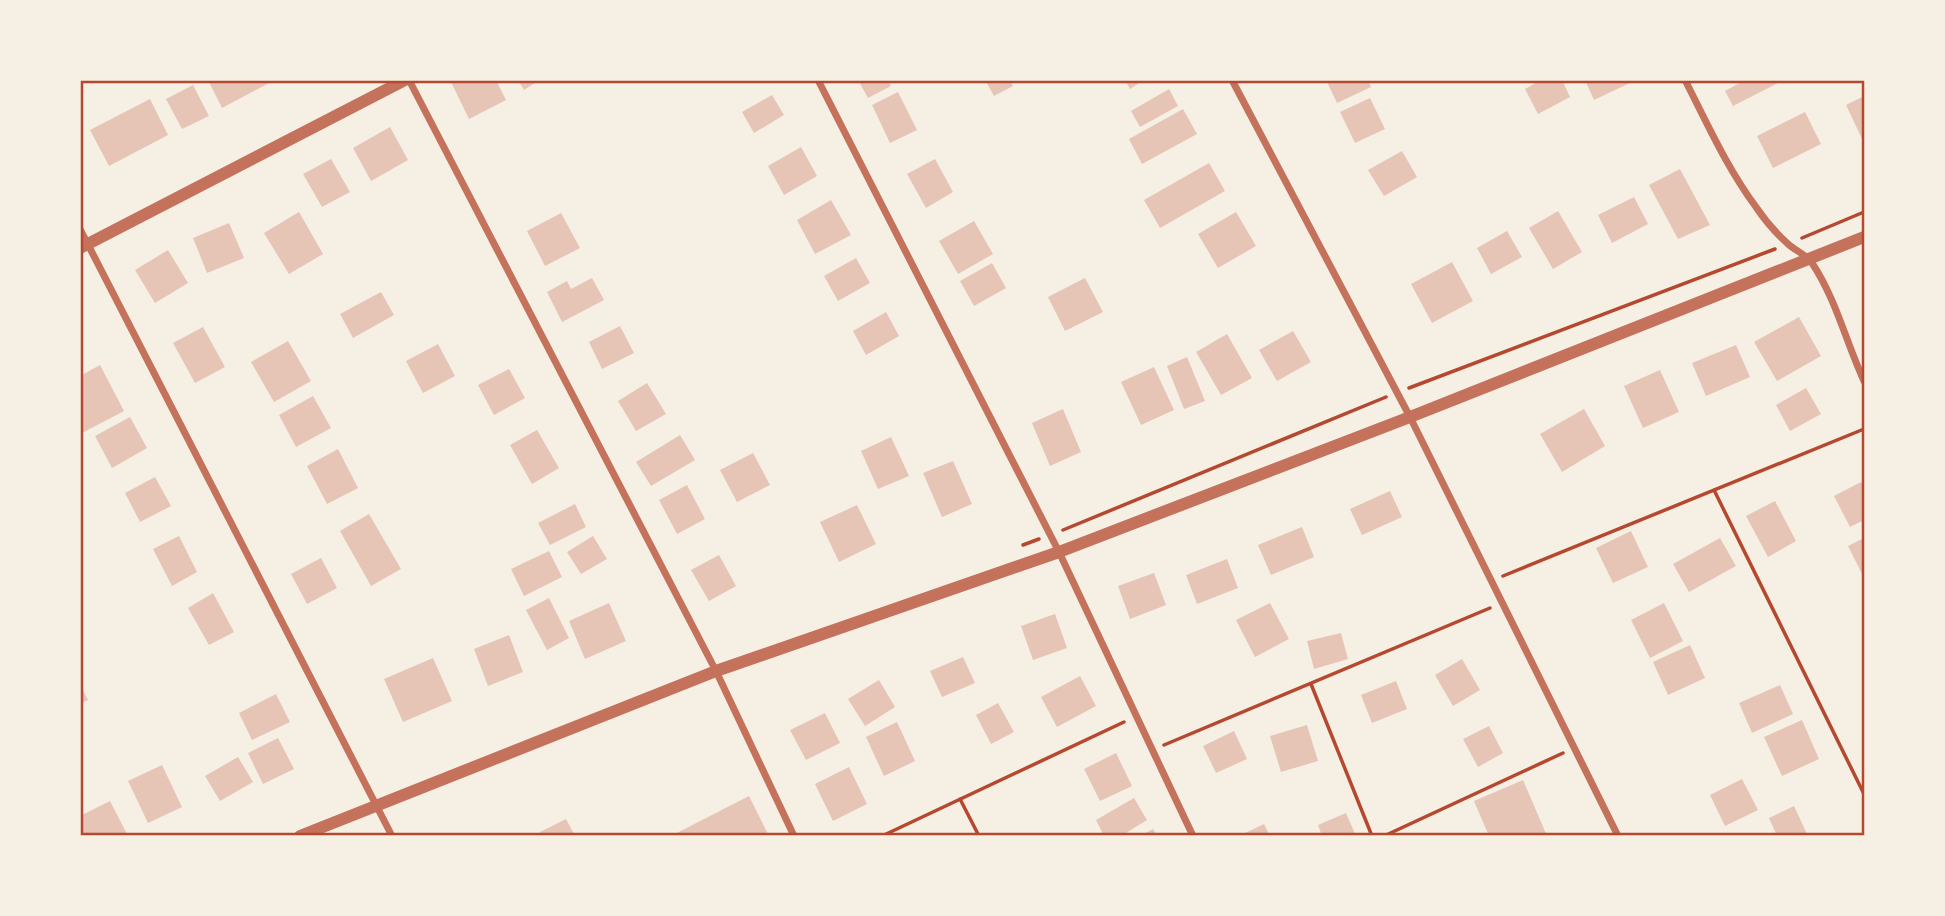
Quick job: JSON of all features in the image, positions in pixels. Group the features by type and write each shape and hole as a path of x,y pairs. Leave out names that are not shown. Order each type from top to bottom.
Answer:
{"street":[{"path":"84,246 407,80 716,671 794,835"},
{"path":"818,80 1059,552 1194,835"},
{"path":"1232,80 1410,417 1618,835"},
{"path":"1685,80 1718,146 1756,208 1788,244 1810,259 1828,291 1864,381"},
{"path":"80,229 84,246 107,280 392,835"},
{"path":"300,835 716,671 1059,552 1410,417 1864,237"}],"path":[{"path":"1024,545 1397,393 1788,244 1864,212"},
{"path":"1491,581 1864,429"},
{"path":"1714,490 1864,794"},
{"path":"1153,750 1502,603"},
{"path":"1311,684 1372,835"},
{"path":"882,835 1137,716"},
{"path":"1384,835 1574,748"},
{"path":"960,799 979,835"}],"building":[{"path":"208,80 270,80 271,82 222,108"},
{"path":"450,80 496,80 506,100 469,119"},
{"path":"518,80 540,80 524,90"},
{"path":"858,80 888,80 891,86 868,98"},
{"path":"985,80 1010,80 1013,86 994,96"},
{"path":"1125,80 1144,80 1130,89"},
{"path":"1326,80 1368,80 1371,87 1337,103"},
{"path":"1541,80 1562,80 1570,97 1538,114 1525,89"},
{"path":"1585,80 1636,80 1594,100"},
{"path":"1745,80 1784,80 1733,106 1725,91"},
{"path":"193,85 209,116 182,129 166,99"},
{"path":"1169,89 1178,106 1140,127 1131,111"},
{"path":"898,92 917,130 890,143 872,105"},
{"path":"772,95 784,115 754,133 742,112"},
{"path":"1864,96 1864,143 1846,105"},
{"path":"1370,98 1385,129 1355,143 1340,112"},
{"path":"150,99 168,135 109,166 90,130"},
{"path":"1183,109 1197,134 1142,164 1129,139"},
{"path":"1805,112 1821,144 1773,168 1757,136"},
{"path":"390,127 408,160 371,181 353,148"},
{"path":"801,147 817,176 784,195 768,166"},
{"path":"1402,151 1417,177 1384,196 1368,170"},
{"path":"331,159 350,192 322,207 303,174"},
{"path":"935,159 953,192 926,208 907,174"},
{"path":"1209,163 1225,191 1160,228 1144,200"},
{"path":"1680,169 1710,225 1678,239 1649,185"},
{"path":"1634,197 1648,224 1612,243 1598,215"},
{"path":"831,200 851,235 815,254 797,220"},
{"path":"1558,211 1582,252 1553,269 1529,228"},
{"path":"299,212 323,254 289,274 264,233"},
{"path":"1236,212 1256,246 1218,268 1198,234"},
{"path":"561,213 580,248 545,266 527,231"},
{"path":"974,221 993,254 958,274 939,241"},
{"path":"229,223 244,258 207,273 193,238"},
{"path":"1507,231 1522,257 1491,274 1477,248"},
{"path":"168,250 188,283 155,303 135,270"},
{"path":"856,258 870,283 838,301 824,276"},
{"path":"1452,262 1473,301 1432,323 1411,284"},
{"path":"992,263 1006,288 974,306 960,281"},
{"path":"592,278 604,300 562,322 547,292 567,281 571,289"},
{"path":"1085,278 1103,312 1065,331 1048,297"},
{"path":"381,292 394,315 353,338 340,314"},
{"path":"886,312 899,336 866,355 853,331"},
{"path":"1799,317 1821,356 1777,381 1754,342"},
{"path":"620,326 634,353 602,369 589,342"},
{"path":"203,327 225,367 195,383 173,343"},
{"path":"1293,331 1311,362 1277,381 1259,350"},
{"path":"1227,334 1252,378 1221,395 1196,352"},
{"path":"288,341 311,381 274,402 251,362"},
{"path":"438,344 455,376 423,393 406,361"},
{"path":"1736,345 1750,377 1706,396 1692,363"},
{"path":"1187,357 1205,401 1184,409 1167,366"},
{"path":"100,365 124,411 82,433 80,376"},
{"path":"1154,367 1174,410 1141,425 1121,382"},
{"path":"509,369 525,398 494,415 478,385"},
{"path":"1660,370 1679,412 1643,428 1624,386"},
{"path":"647,383 666,414 636,431 618,401"},
{"path":"1806,388 1821,414 1790,431 1776,405"},
{"path":"313,396 331,428 296,447 279,415"},
{"path":"1063,409 1081,452 1050,466 1032,423"},
{"path":"1584,409 1605,446 1562,472 1540,434"},
{"path":"130,417 147,448 112,468 95,436"},
{"path":"537,430 559,468 532,484 510,445"},
{"path":"680,435 695,460 651,486 636,462"},
{"path":"891,437 909,476 878,489 861,451"},
{"path":"338,449 358,488 327,504 307,466"},
{"path":"753,453 770,485 737,502 720,470"},
{"path":"953,461 972,504 942,517 923,473"},
{"path":"155,477 171,506 140,522 125,493"},
{"path":"1861,482 1864,489 1864,520 1850,527 1834,496"},
{"path":"687,485 705,519 677,534 659,500"},
{"path":"1390,491 1402,517 1362,535 1350,509"},
{"path":"1775,501 1796,541 1768,557 1746,516"},
{"path":"575,504 586,527 550,545 538,523"},
{"path":"857,505 876,544 839,562 820,522"},
{"path":"369,514 401,569 371,586 340,531"},
{"path":"1302,527 1314,557 1271,575 1258,545"},
{"path":"1631,531 1648,567 1613,583 1596,548"},
{"path":"179,536 197,572 172,586 153,549"},
{"path":"593,536 607,559 581,574 567,552"},
{"path":"1720,538 1736,566 1689,592 1673,564"},
{"path":"1864,538 1864,578 1848,546"},
{"path":"549,551 562,577 524,596 511,569"},
{"path":"719,555 736,586 709,601 691,570"},
{"path":"321,558 337,588 307,604 291,574"},
{"path":"1227,559 1238,588 1197,604 1186,575"},
{"path":"1154,573 1166,605 1130,619 1118,586"},
{"path":"213,593 234,632 209,645 188,608"},
{"path":"549,598 569,638 547,650 526,610"},
{"path":"609,603 626,641 585,659 569,621"},
{"path":"1270,603 1289,639 1255,657 1236,620"},
{"path":"1664,603 1683,641 1650,658 1631,620"},
{"path":"1055,614 1067,648 1033,660 1021,626"},
{"path":"1341,633 1348,659 1314,669 1307,641"},
{"path":"509,635 523,672 488,686 474,649"},
{"path":"1690,645 1705,678 1668,695 1653,662"},
{"path":"963,657 975,683 942,697 930,671"},
{"path":"433,658 452,701 403,722 384,679"},
{"path":"1462,659 1480,690 1453,706 1435,675"},
{"path":"1080,676 1096,706 1057,727 1041,697"},
{"path":"879,680 895,707 865,726 848,699"},
{"path":"1396,681 1407,709 1372,723 1361,695"},
{"path":"80,685 88,700 80,704"},
{"path":"1780,685 1793,714 1752,733 1739,703"},
{"path":"276,694 290,722 252,740 239,713"},
{"path":"998,703 1014,732 991,744 976,715"},
{"path":"825,713 840,743 806,760 790,730"},
{"path":"1802,720 1819,759 1782,776 1764,737"},
{"path":"897,722 915,761 884,776 866,737"},
{"path":"1307,725 1318,761 1281,772 1270,736"},
{"path":"1489,726 1503,753 1478,767 1463,739"},
{"path":"1234,731 1247,759 1216,773 1203,746"},
{"path":"278,738 294,769 263,784 248,753"},
{"path":"1116,753 1132,786 1100,801 1084,769"},
{"path":"238,757 253,782 220,801 205,776"},
{"path":"162,765 182,807 148,823 128,781"},
{"path":"849,767 867,804 833,821 815,784"},
{"path":"1742,779 1758,810 1725,826 1710,795"},
{"path":"1523,780 1547,836 1489,836 1474,801"},
{"path":"749,796 769,836 671,836"},
{"path":"1134,798 1147,820 1121,836 1104,836 1096,820"},
{"path":"110,801 128,836 85,836 80,826 80,816"},
{"path":"1794,806 1807,834 1777,836 1769,818"},
{"path":"1346,813 1356,836 1322,836 1318,825"},
{"path":"566,819 575,836 541,836 540,832"},
{"path":"1264,824 1270,836 1239,836"},
{"path":"1153,829 1157,836 1140,836"}]}
